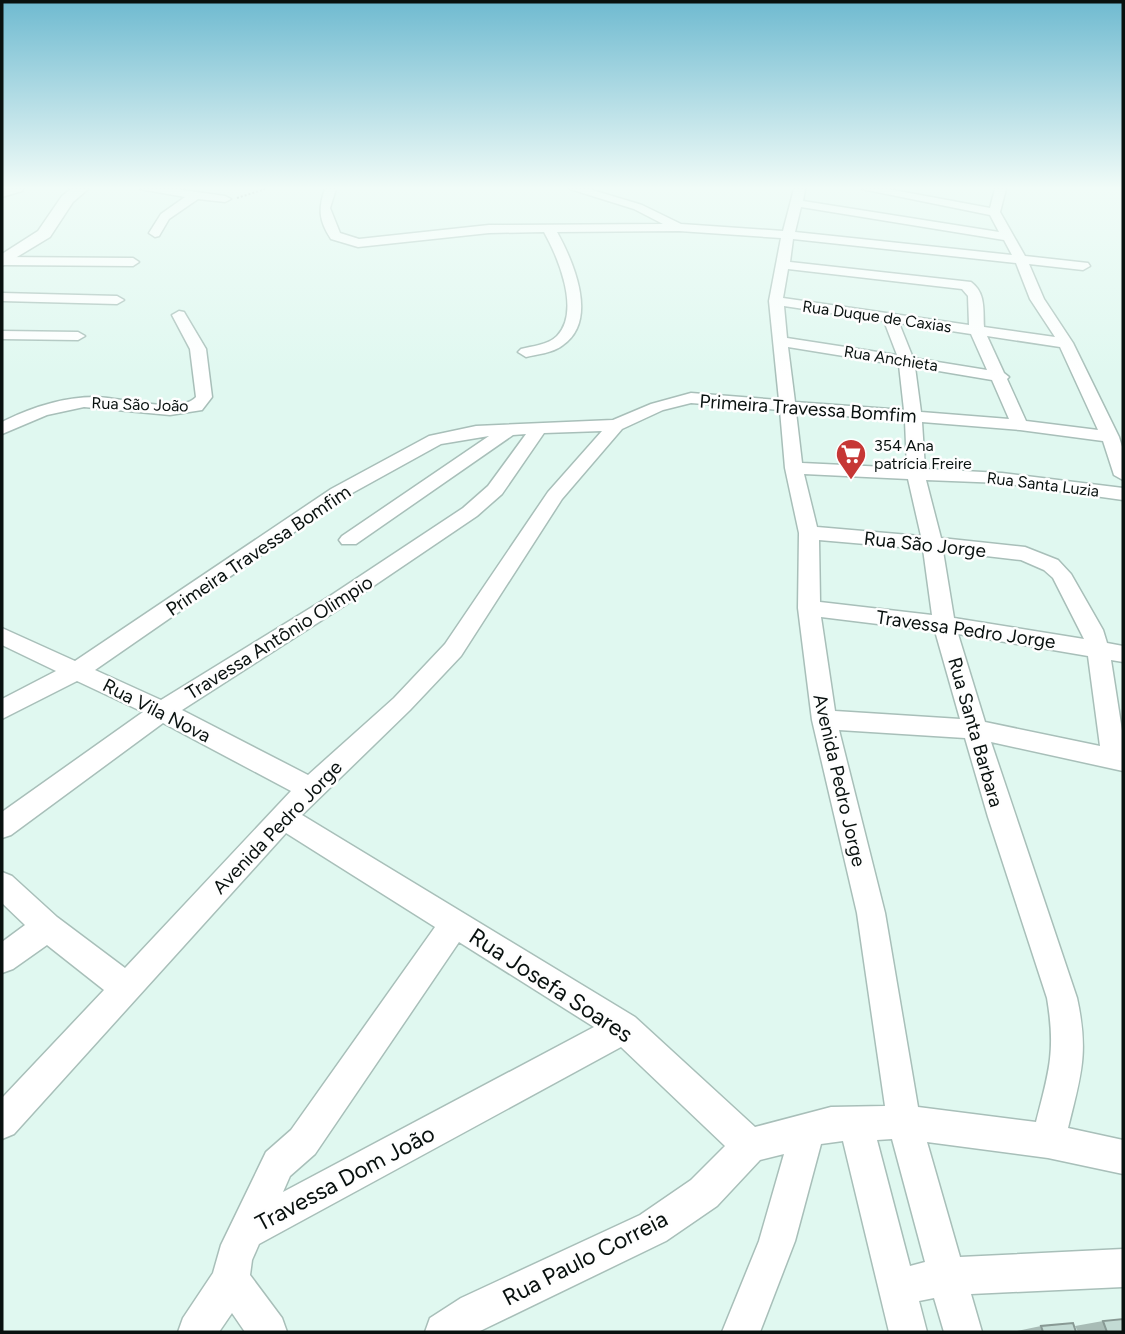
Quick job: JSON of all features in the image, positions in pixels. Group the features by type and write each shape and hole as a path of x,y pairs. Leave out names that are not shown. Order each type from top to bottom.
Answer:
{"main road":[{"path":"2,261 17,251"}],"street":[{"path":"526,352 547,348 561,341 568,332 573,317 566,260 561,251"},
{"name":"Avenida Pedro Jorge","path":"786,251 776,301 794,468 809,533 809,608 824,720 871,914 905,1122 963,1332"},
{"path":"946,251 1083,266"},
{"path":"1016,251 1037,299 1066,343 1110,437 1123,475"},
{"path":"2,261 133,262"},
{"path":"784,265 953,281 973,289 978,330 1020,425"},
{"path":"2,297 117,300"},
{"name":"Rua Duque de Caxias","path":"776,301 1066,343"},
{"name":"Rua São João","path":"2,429 24,417 81,402 112,401 183,409 200,404 204,397 198,349 179,316"},
{"name":"Rua Santa Barbara","path":"890,318 906,360 913,416 916,475 932,542 944,624 974,729 1062,998 1068,1029 1068,1062 1048,1141"},
{"path":"2,335 78,336"},
{"name":"Rua Anchieta","path":"781,341 1001,377"},
{"name":"Primeira Travessa Bomfim","path":"2,710 78,670 338,493 435,440 463,433 616,425 657,407 691,398 1020,425 1110,437"},
{"name":"Avenida Pedro Jorge","path":"2,1122 310,789 402,704 453,650 555,496 616,425"},
{"name":"Travessa Antônio Olimpio","path":"2,827 162,712 470,512 495,490 538,429"},
{"path":"349,540 508,430"},
{"name":"Rua Santa Luzia","path":"794,468 1002,478 1123,494"},
{"name":"Rua São Jorge","path":"809,533 932,542 1025,554 1040,559 1061,574 1098,649"},
{"name":"Travessa Pedro Jorge","path":"809,608 944,624 1123,654"},
{"name":"Rua Vila Nova","path":"2,636 78,670 310,789"},
{"path":"824,720 974,729 1119,759 1098,649"},
{"name":"Rua Josefa Soares","path":"284,818 624,1028 750,1146"},
{"path":"2,886 47,928 125,987"},
{"name":"Travessa Dom João","path":"247,1231 278,1164 303,1142 456,924"},
{"path":"2,959 47,928"},
{"name":"Travessa Dom João","path":"247,1231 624,1028"},
{"path":"750,1146 831,1124 905,1122 1048,1141 1123,1157"},
{"path":"856,1123 908,1332"},
{"path":"741,1332 777,1241 807,1132"},
{"name":"Rua Paulo Correia","path":"444,1332 475,1312 653,1228 704,1194 750,1146"},
{"path":"197,1332 231,1280 234,1258 247,1231"},
{"path":"895,1288 946,1276 1123,1268"},
{"path":"231,1280 268,1332"}],"building":[{"path":"1123,1319 1123,1332 1107,1332 1103,1321"},
{"path":"1073,1323 1076,1332 1043,1332 1041,1326"}],"place":[{"name":"354 Ana patrícia Freire","path":"851,481"}]}
